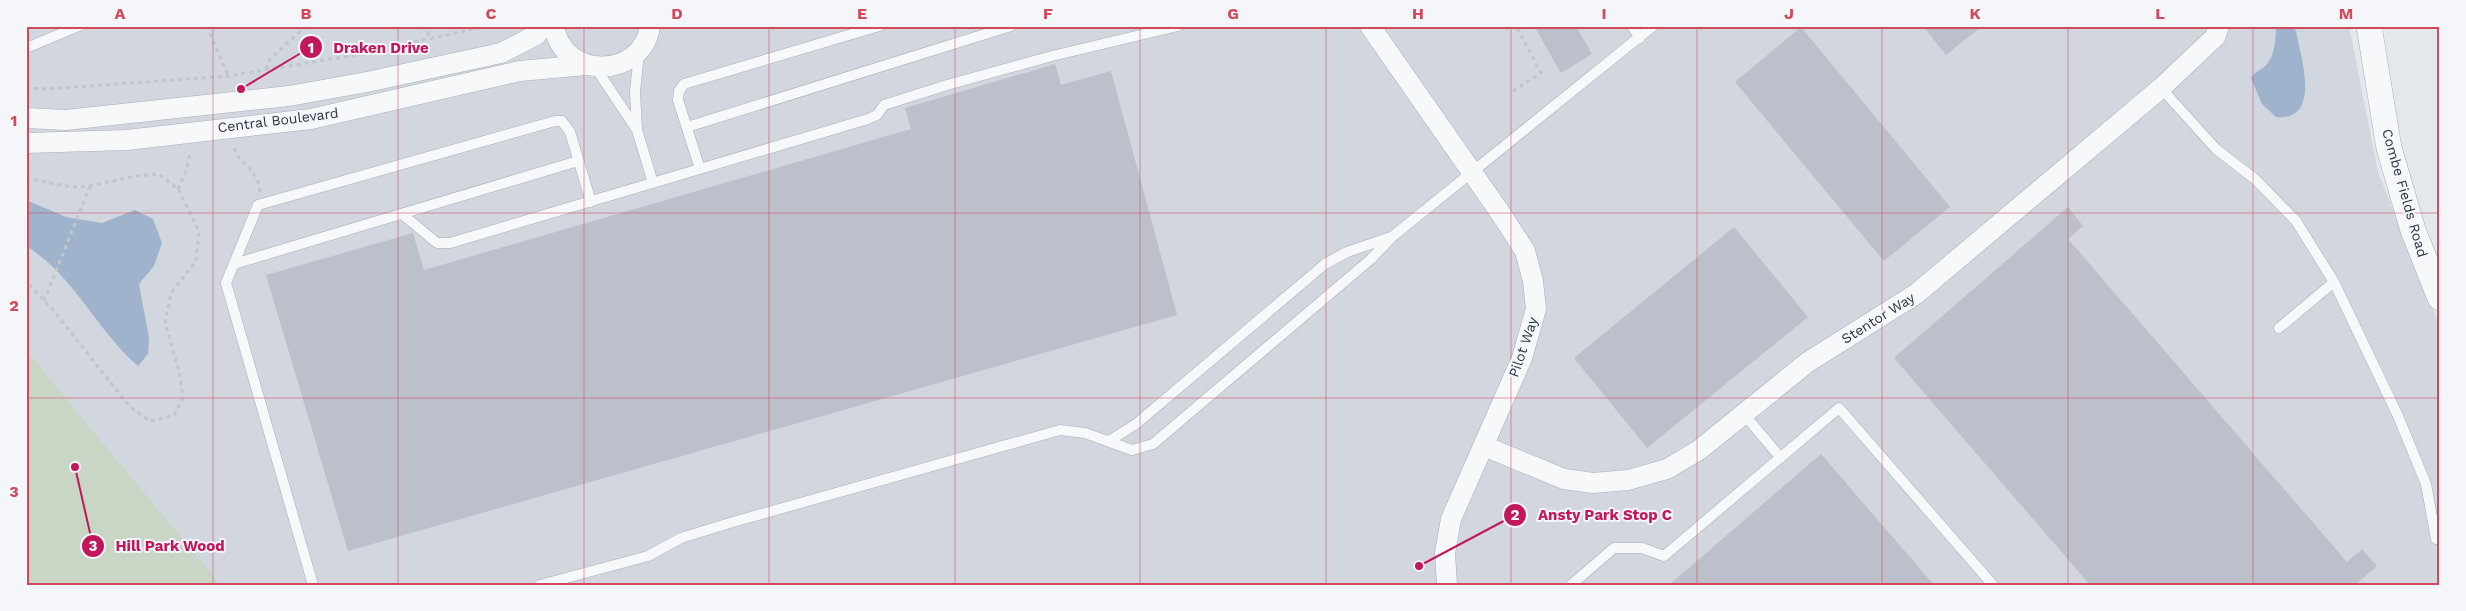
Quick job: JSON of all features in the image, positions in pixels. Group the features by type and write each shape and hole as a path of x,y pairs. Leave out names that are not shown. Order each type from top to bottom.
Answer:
{"street":[{"name":"Central Boulevard","path":"26,118 66,120 289,96 357,84 501,53 536,35 544,26"},
{"path":"554,26 564,50 590,66"},
{"name":"Pilot Way","path":"1370,26 1525,251 1533,281 1536,309 1522,358 1451,519 1445,553 1447,585"},
{"name":"Stentor Way","path":"1484,446 1564,479 1593,483 1628,480 1667,469 1699,450 1808,362 1916,294 2161,88 2215,37 2219,26"},
{"name":"Combe Fields Road","path":"2368,26 2389,148 2413,230 2440,298"},
{"path":"639,49 646,40 651,27"},
{"name":"Central Boulevard","path":"26,143 127,140 311,119 520,71 620,63 639,49"}],"lane":[{"path":"26,48 79,26"},
{"path":"700,169 678,100 679,91 684,84 879,26"},
{"path":"687,128 1011,26"},
{"path":"402,214 437,243 443,244 868,119 877,115 884,105 947,85 1052,56 1178,26"},
{"path":"1632,26 1640,38"},
{"path":"540,585 648,556 680,538 733,522 1060,430 1084,433 1132,450 1153,444 1371,259 1393,236 1653,26"},
{"path":"639,49 635,92 637,130 653,183"},
{"path":"590,66 637,130"},
{"path":"2161,88 2216,149 2256,180 2296,221 2334,282 2398,416 2426,484 2436,539"},
{"path":"313,585 226,283 255,209 262,202 555,121 562,121 567,126 591,202"},
{"path":"234,264 578,161"},
{"path":"1109,441 1136,424 1325,264 1347,252 1393,236"},
{"path":"2279,328 2334,282"},
{"path":"1571,585 1614,548 1642,548 1664,556 1839,408 1993,585"},
{"path":"1744,413 1780,457"}],"path":[{"path":"206,26 228,76"},
{"path":"266,69 270,59 306,26"},
{"path":"422,26 432,39"},
{"path":"26,88 47,89 228,76 361,54 487,26"},
{"path":"1513,91 1541,73 1516,26"},
{"path":"234,148 238,158 258,177 262,202"},
{"path":"178,189 186,170 190,153"},
{"path":"26,178 71,188 90,186 135,176 159,174 178,189 199,232 196,261 171,292 165,323 179,371 183,398 174,415 150,421 130,408 26,281"},
{"path":"44,301 90,186"}],"shaded area":[{"path":"26,26 2349,26 2378,172 2440,327 2440,585 221,585 26,350"}],"green space":[{"path":"26,350 221,585 26,585"}],"water":[{"path":"2276,26 2293,26 2296,31 2304,71 2304,99 2299,109 2290,116 2276,117 2262,104 2251,78 2270,59 2275,43"},
{"path":"26,200 66,217 102,223 135,210 153,219 162,243 154,266 139,284 149,338 148,354 138,366 123,352 58,272 26,246"}],"building":[{"path":"1534,26 1576,26 1592,54 1561,73"},
{"path":"1923,26 1982,26 1946,55"},
{"path":"1801,27 1950,207 1884,261 1735,82"},
{"path":"1055,64 1061,85 1111,71 1177,315 348,551 266,275 413,233 424,270 911,129 905,108"},
{"path":"2068,207 2083,226 2068,239 2347,562 2362,549 2377,566 2355,585 2090,585 1894,358"},
{"path":"1734,227 1808,317 1647,448 1574,358"},
{"path":"1821,454 1934,585 1669,585"}],"place":[{"name":"Draken Drive","path":"241,89"},
{"name":"Hill Park Wood","path":"75,467"},
{"name":"Ansty Park Stop C","path":"1419,566"}]}
